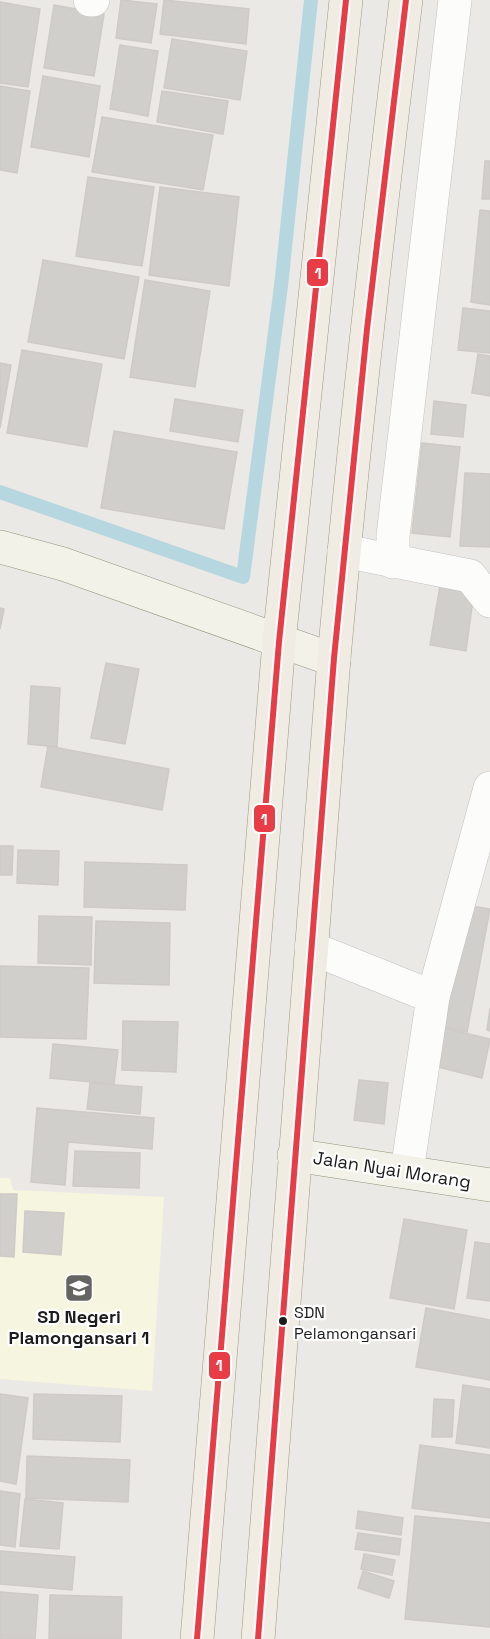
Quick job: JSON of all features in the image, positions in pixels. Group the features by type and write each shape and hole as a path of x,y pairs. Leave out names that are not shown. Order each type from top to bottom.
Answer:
{"main road":[{"path":"258,1639 285,1324 294,1155 334,660 344,551 406,3"},
{"path":"197,1639 279,642 346,5"},
{"path":"0,547 63,564 334,660"},
{"name":"Jalan Nyai Morang","path":"294,1155 490,1185"}],"street":[{"path":"393,562 393,536 455,0"},
{"path":"344,551 470,576 490,601"},
{"path":"407,1171 433,996 490,788"},
{"path":"311,948 433,996"}],"shaded area":[{"name":"SD Negeri Plamongansari 1","path":"0,1178 10,1178 13,1190 164,1197 152,1391 0,1379"}],"building":[{"path":"121,0 157,4 151,43 116,38"},
{"path":"164,0 249,9 246,44 160,34"},
{"path":"0,2 40,9 28,87 0,83"},
{"path":"54,5 104,14 94,76 44,68"},
{"path":"172,39 247,51 240,100 164,88"},
{"path":"120,45 158,51 148,116 110,109"},
{"path":"43,76 100,86 89,157 31,147"},
{"path":"0,86 30,91 17,173 0,170"},
{"path":"162,91 228,101 223,134 157,122"},
{"path":"102,117 213,135 203,190 92,172"},
{"path":"485,161 490,161 490,199 482,199"},
{"path":"88,177 154,187 142,266 76,256"},
{"path":"160,187 239,197 229,286 149,275"},
{"path":"480,210 490,211 490,305 471,302"},
{"path":"43,260 139,277 124,359 28,342"},
{"path":"145,280 210,291 195,387 130,377"},
{"path":"463,308 490,311 490,353 458,350"},
{"path":"22,350 102,364 87,447 7,433"},
{"path":"478,354 490,356 490,396 472,393"},
{"path":"0,363 11,365 0,428"},
{"path":"175,399 243,410 238,442 170,431"},
{"path":"434,401 466,405 463,437 431,434"},
{"path":"114,431 237,452 224,529 101,508"},
{"path":"422,443 460,447 450,537 412,533"},
{"path":"465,473 490,474 490,547 460,546"},
{"path":"441,580 475,585 466,651 430,645"},
{"path":"0,608 4,609 0,629"},
{"path":"106,663 139,669 125,744 91,738"},
{"path":"31,686 60,688 57,747 28,744"},
{"path":"48,746 169,769 162,810 41,787"},
{"path":"0,846 13,846 12,875 0,875"},
{"path":"18,850 59,851 58,885 17,883"},
{"path":"85,862 187,865 185,910 84,907"},
{"path":"465,905 490,909 467,1032 441,1026"},
{"path":"39,916 92,917 91,965 38,963"},
{"path":"96,921 170,923 169,985 94,983"},
{"path":"0,966 89,968 86,1039 0,1037"},
{"path":"490,1008 490,1031 487,1030"},
{"path":"123,1021 178,1022 176,1072 122,1070"},
{"path":"439,1027 490,1039 482,1078 430,1065"},
{"path":"53,1044 118,1050 114,1084 50,1078"},
{"path":"359,1080 388,1083 384,1124 354,1120"},
{"path":"90,1083 142,1087 140,1114 87,1109"},
{"path":"37,1108 154,1118 152,1149 68,1142 65,1185 31,1182"},
{"path":"75,1151 140,1153 139,1188 73,1186"},
{"path":"0,1194 17,1194 14,1257 0,1256"},
{"path":"25,1211 64,1213 61,1255 23,1252"},
{"path":"404,1219 467,1230 454,1309 390,1298"},
{"path":"475,1242 490,1244 490,1301 467,1298"},
{"path":"426,1308 490,1320 490,1380 416,1367"},
{"path":"463,1385 490,1389 490,1448 456,1443"},
{"path":"0,1394 28,1398 16,1484 0,1481"},
{"path":"34,1394 122,1396 120,1442 33,1439"},
{"path":"434,1399 454,1400 452,1437 432,1437"},
{"path":"420,1445 490,1455 490,1518 412,1508"},
{"path":"27,1456 130,1460 128,1502 26,1498"},
{"path":"0,1491 20,1494 15,1547 0,1545"},
{"path":"25,1499 63,1503 59,1549 20,1546"},
{"path":"358,1511 403,1518 401,1535 356,1528"},
{"path":"415,1516 490,1523 490,1627 405,1619"},
{"path":"358,1533 401,1539 399,1555 355,1549"},
{"path":"0,1551 75,1557 72,1590 0,1584"},
{"path":"364,1554 395,1560 392,1575 361,1569"},
{"path":"363,1571 394,1581 389,1598 358,1588"},
{"path":"0,1592 38,1595 35,1639 0,1639"},
{"path":"50,1595 122,1597 121,1639 49,1639"}],"waterway":[{"path":"0,492 243,577 281,286 311,0"}],"transit line":[{"name":"1","path":"197,1639 279,642 346,0"},
{"name":"1","path":"258,1639 334,658 367,329 406,0"}],"place":[{"name":"SD Negeri Plamongansari 1","path":"79,1288"},
{"name":"SDN Pelamongansari","path":"283,1321"}]}
